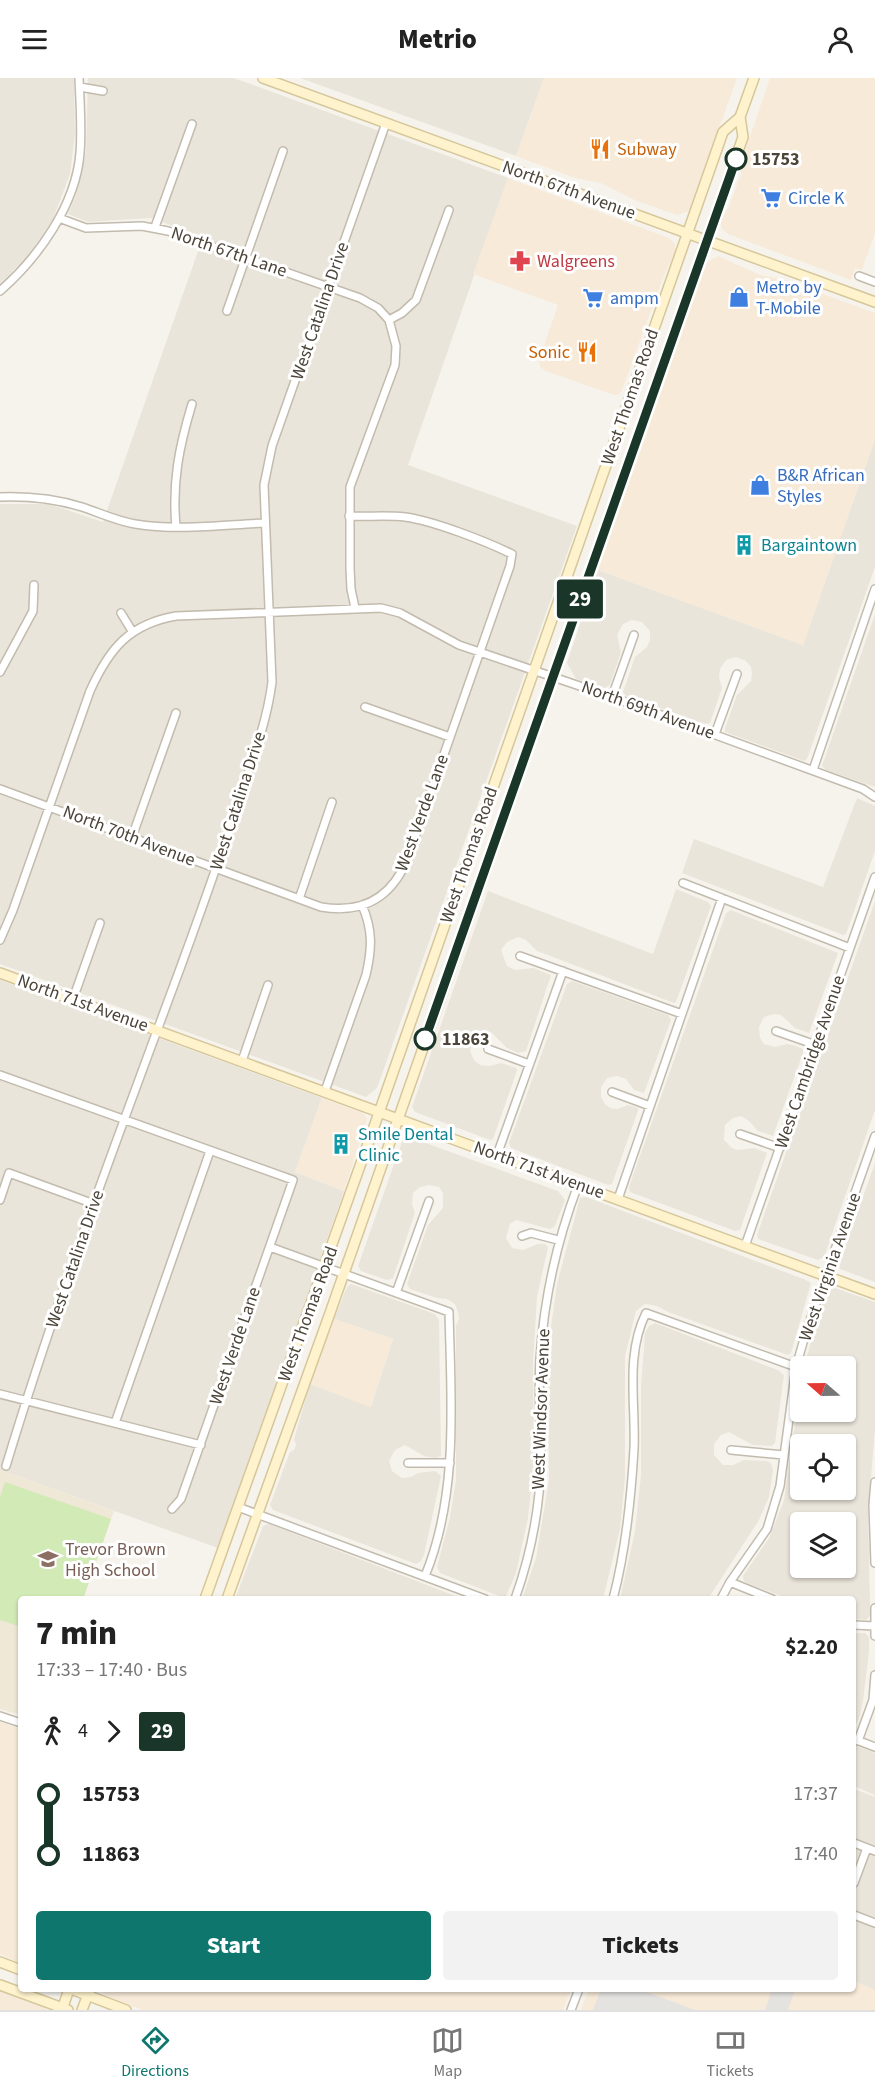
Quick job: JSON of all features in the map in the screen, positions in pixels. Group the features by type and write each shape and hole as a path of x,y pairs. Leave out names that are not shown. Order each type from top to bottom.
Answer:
{"main road":[{"name":"North 67th Avenue","path":"263,78 875,302"},
{"name":"West Thomas Road","path":"228,1596 743,137 740,117 754,78"},
{"name":"West Thomas Road","path":"206,1596 325,1267 723,132 740,117"},
{"path":"515,725 534,732"},
{"path":"465,869 483,876"},
{"name":"North 71st Avenue","path":"0,973 875,1294"},
{"path":"0,1962 18,1969"},
{"path":"0,1984 18,1991"},
{"path":"20,1992 64,2009 69,1992"},
{"path":"82,2010 89,1992 126,2010"}],"street":[{"path":"0,291 35,255 58,218 77,173 80,154 79,78"},
{"path":"80,87 103,91"},
{"name":"West Catalina Drive","path":"6,1466 26,1400 94,1204 217,869 258,745 272,682 264,485 272,446 386,123"},
{"path":"155,227 192,124"},
{"path":"227,311 283,151"},
{"path":"355,608 351,588 350,487 395,365 396,346 389,320 402,313 416,300 422,290 448,210"},
{"name":"North 67th Lane","path":"58,218 86,228 155,227 371,304 389,320"},
{"path":"860,276 875,282"},
{"path":"176,527 174,487 177,460 192,404"},
{"path":"0,497 47,499 72,504 132,524 176,527 265,523"},
{"name":"West Verde Lane","path":"349,516 406,517 433,524 512,554 510,566 403,871 384,894 362,905"},
{"path":"0,672 33,611 34,585"},
{"path":"813,770 875,589"},
{"name":"North 69th Avenue","path":"0,940 13,910 90,691 103,663 132,631 148,623 176,616 381,608 400,613 453,642 715,734 863,789 875,797"},
{"path":"121,613 132,631"},
{"path":"612,697 633,635"},
{"path":"715,734 737,674"},
{"path":"365,707 450,738"},
{"path":"132,837 176,713"},
{"name":"North 70th Avenue","path":"0,789 299,899 333,909 362,905"},
{"path":"299,899 332,802"},
{"name":"West Cambridge Avenue","path":"745,1246 875,877"},
{"path":"683,883 850,948"},
{"path":"618,1200 722,898"},
{"path":"325,1091 370,958 372,935 362,905"},
{"path":"73,999 100,923"},
{"path":"520,956 682,1014"},
{"path":"497,1155 563,971"},
{"path":"242,1061 268,985"},
{"path":"776,1031 816,1045"},
{"path":"488,1049 529,1064"},
{"path":"0,1075 210,1151 115,1423"},
{"path":"612,1092 650,1106"},
{"path":"740,1134 780,1148"},
{"name":"West Virginia Avenue","path":"800,1356 875,1136"},
{"name":"West Verde Lane","path":"172,1509 181,1499 201,1445 293,1180 210,1151"},
{"path":"0,1200 9,1173 94,1204"},
{"name":"West Windsor Avenue","path":"516,1596 535,1530 541,1462 540,1361 546,1297 558,1240 578,1185"},
{"path":"396,1293 429,1201"},
{"path":"522,1236 531,1233 558,1240"},
{"path":"270,1247 449,1312 450,1463 446,1506 425,1576"},
{"path":"614,1596 622,1566 628,1524 634,1447 634,1348 639,1327 646,1313 790,1365"},
{"path":"0,1394 201,1445"},
{"name":"West Virginia Avenue","path":"723,1596 767,1529 780,1485 790,1411"},
{"path":"731,1450 784,1455"},
{"path":"408,1463 450,1463"},
{"path":"875,1482 873,1505 875,1563"},
{"path":"238,1507 477,1596"},
{"path":"730,1582 765,1596"},
{"path":"875,1608 875,1636"},
{"path":"856,1625 875,1626"},
{"path":"875,1675 873,1700 856,1740 875,1747"},
{"path":"0,1716 18,1722"},
{"path":"856,1844 875,1851"},
{"path":"856,1878 867,1848"},
{"path":"856,1916 875,1923"},
{"path":"572,2010 578,1992"}],"shaded area":[{"path":"0,78 74,78 75,134 70,174 53,219 33,251 0,284"},
{"path":"88,78 234,78 508,178 408,465 577,526 377,1088 366,1097 0,964 0,504 49,504 103,522 203,237 151,218 88,222 68,214 75,198 86,152"},
{"path":"300,78 544,78 516,156"},
{"path":"544,78 737,78 689,211 677,215 637,201 601,183 575,178 516,156"},
{"path":"770,78 875,78 875,233 862,270 855,268 851,280 728,234 721,228 721,219 729,207 741,174 742,160"},
{"path":"508,178 669,238 675,244 675,252 619,394 614,395 540,367 539,360 558,305 473,274"},
{"path":"718,256 760,275 781,279 875,313 875,439 803,645 598,570 706,263"},
{"path":"875,439 875,567 807,759 804,761 725,732 737,695 751,681 751,667 746,661 736,657 726,660 720,669 719,678 722,688 710,723 705,724 626,696 623,692 635,657 647,647 650,640 650,631 642,622 632,620 623,624 617,635 621,652 610,685 604,688 576,679 567,663 598,570 803,645"},
{"path":"875,614 875,787 826,770 822,766"},
{"path":"857,798 875,806 875,851 846,934 843,935 682,873 694,839 823,887"},
{"path":"676,889 708,902 711,906 676,1002 537,951 526,940 518,937 507,942 501,950 507,966 515,970 533,968 551,975 526,1051 518,1053 507,1048 491,1032 477,1036 472,1043 470,1051 474,1060 480,1065 489,1066 501,1063 516,1068 517,1071 493,1139 490,1140 415,1112 412,1107 488,891 653,954"},
{"path":"875,901 875,1110 824,1257 818,1260 758,1239 757,1235"},
{"path":"731,910 838,953 809,1033 795,1028 781,1015 774,1014 764,1017 759,1027 760,1038 764,1044 775,1047 787,1044 796,1046 803,1049 803,1053 773,1136 758,1131 741,1116 733,1118 725,1125 724,1140 732,1148 738,1150 754,1148 767,1153 740,1230 735,1231 630,1192 629,1187 726,913"},
{"path":"0,980 322,1098 295,1172 344,1191 218,1548 0,1470"},
{"path":"572,981 668,1015 671,1020 644,1093 634,1090 626,1079 617,1076 607,1078 601,1087 601,1097 610,1108 617,1109 628,1105 638,1108 612,1184 608,1185 511,1148 509,1143 567,984"},
{"path":"322,1098 363,1113 367,1119 344,1191 295,1172"},
{"path":"409,1137 558,1191 565,1200 555,1226 550,1229 516,1220 510,1224 506,1238 512,1248 523,1250 538,1244 545,1244 548,1247 537,1297 533,1363 534,1464 528,1518 516,1573 506,1596 499,1596 440,1573 437,1567 450,1517 456,1480 456,1326 459,1319 455,1304 447,1299 410,1289 407,1284 428,1225 443,1208 443,1193 439,1187 429,1185 420,1187 413,1193 412,1204 415,1213 393,1278 387,1280 361,1271 358,1266 403,1139"},
{"path":"875,1163 875,1282 840,1269 839,1265"},
{"path":"586,1197 811,1283 791,1353 788,1355 657,1306 645,1304 636,1311 625,1356 625,1477 620,1529 604,1596 523,1596 536,1558 549,1480 548,1368 557,1284 580,1198"},
{"path":"351,1284 435,1314 439,1320 441,1456 435,1458 424,1456 405,1445 395,1450 389,1461 392,1471 402,1478 435,1471 441,1476 424,1555 416,1564 273,1510 270,1505 290,1452 296,1445 294,1439 310,1384 371,1406 393,1339 334,1319 347,1287"},
{"path":"832,1287 875,1302 875,1429 868,1514 870,1616 866,1620 856,1619 856,1596 781,1596 744,1581 743,1576 769,1538 784,1500 790,1458 790,1500 856,1500 856,1434 793,1434 795,1422 856,1422 856,1356 807,1356 826,1291"},
{"path":"334,1319 393,1339 370,1407 310,1384"},
{"path":"655,1323 778,1370 784,1375 775,1443 771,1446 753,1445 729,1432 721,1435 714,1444 714,1455 723,1465 733,1465 744,1460 766,1461 771,1463 773,1470 769,1497 759,1520 710,1596 621,1596 635,1531 641,1475 641,1386 645,1333 649,1326"},
{"name":"Trevor Brown High School","path":"0,1470 114,1511 84,1596 18,1596 18,1714 0,1709"},
{"path":"269,1524 455,1596 236,1596 263,1526"},
{"path":"856,1633 865,1633 869,1637 869,1651 860,1716 856,1725"},
{"path":"0,1722 18,1728 18,1963 0,1954"},
{"path":"856,1746 875,1753 875,1795 856,1787"},
{"path":"856,1790 875,1797 875,1990 856,1982"},
{"path":"856,1982 875,1990 875,2010 581,2010 588,1992 856,1992"},
{"path":"0,1991 44,2007 47,2010 0,2010"},
{"path":"103,1992 570,1992 563,2010 143,2010 106,1996"},
{"path":"600,1992 647,1992 695,2010 593,2010"},
{"path":"771,1992 794,1992 788,2010 765,2010"}],"green space":[{"name":"Trevor Brown High School","path":"5,1482 111,1519 84,1596 18,1596 18,1626 0,1620 0,1497"}],"bus line":[{"name":"29","path":"425,1039 736,159"}],"place":[{"name":"Subway","path":"600,149"},
{"name":"15753","path":"736,159"},
{"name":"Circle K","path":"771,198"},
{"name":"Walgreens","path":"520,261"},
{"name":"Metro by T-Mobile","path":"739,297"},
{"name":"ampm","path":"593,298"},
{"name":"Sonic","path":"587,352"},
{"name":"B&R African Styles","path":"760,485"},
{"name":"Bargaintown","path":"744,545"},
{"name":"11863","path":"425,1039"},
{"name":"Smile Dental Clinic","path":"341,1144"},
{"name":"Trevor Brown High School","path":"48,1559"}]}
